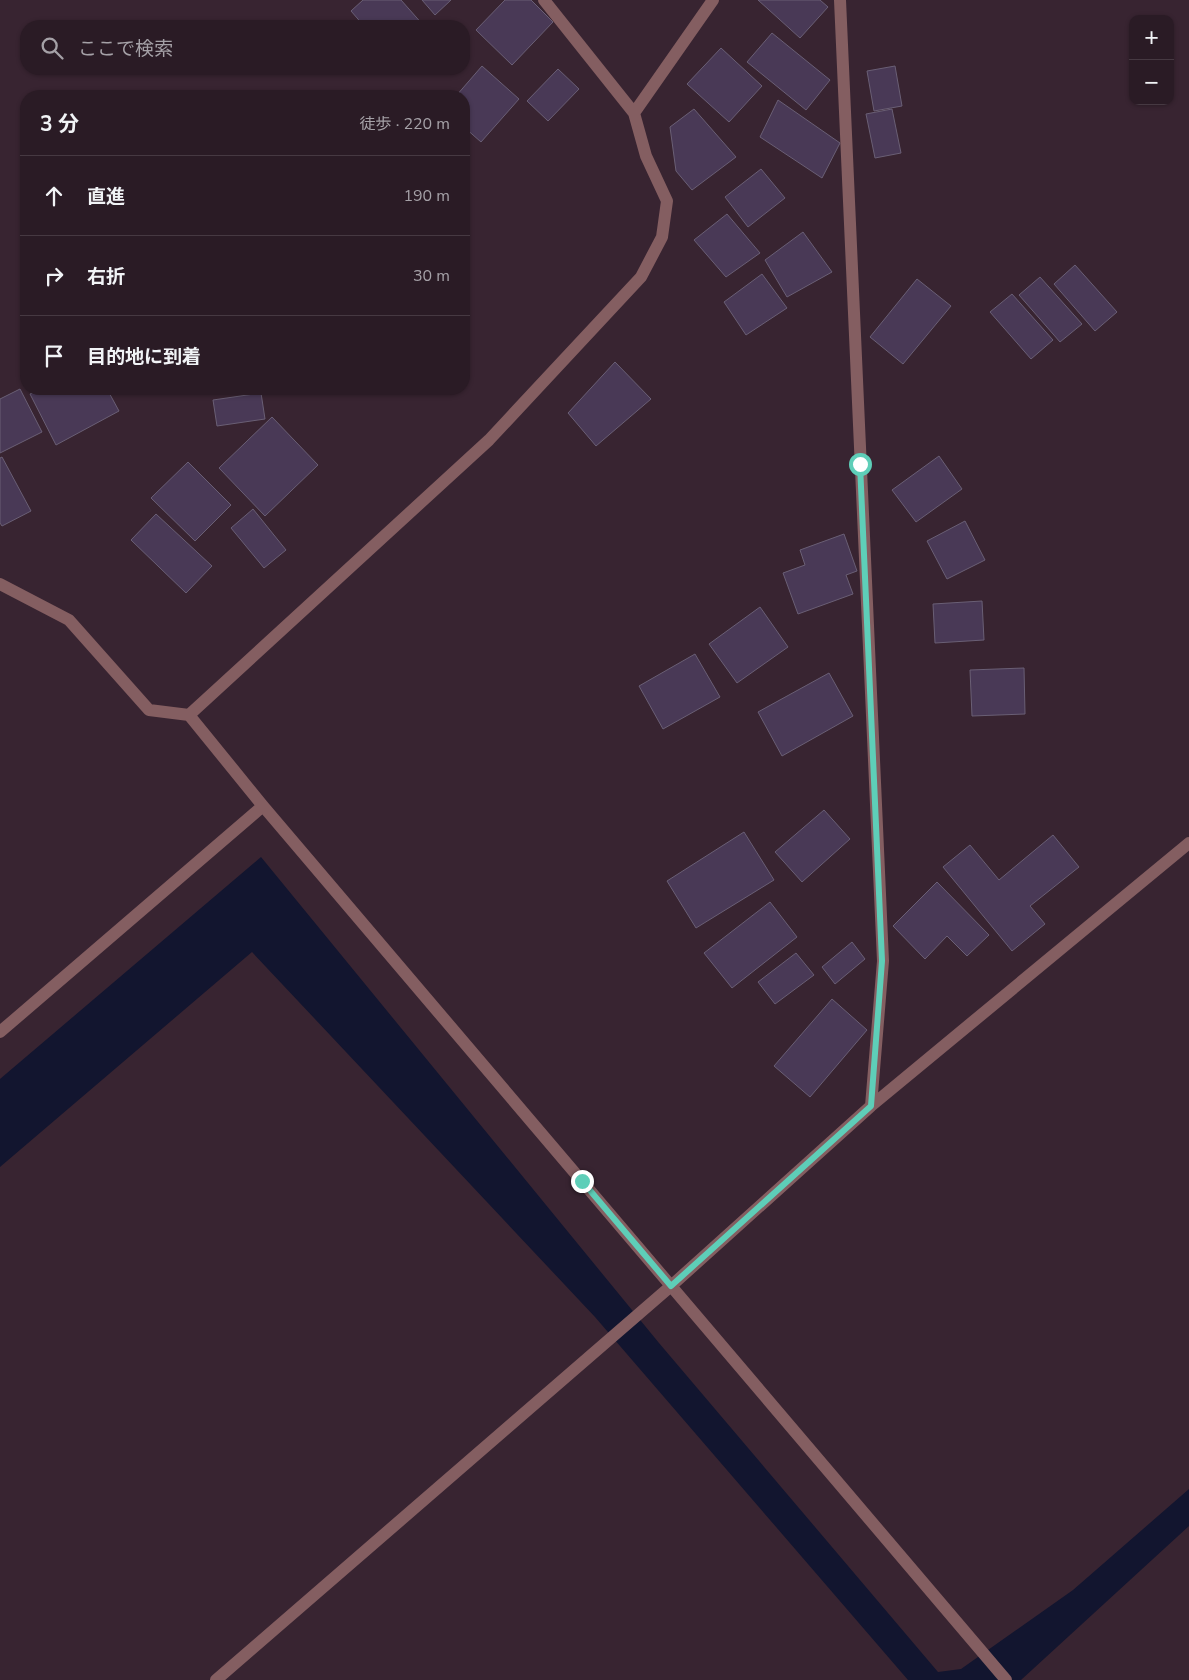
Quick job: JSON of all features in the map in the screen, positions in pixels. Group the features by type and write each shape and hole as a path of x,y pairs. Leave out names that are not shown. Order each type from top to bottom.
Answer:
{"street":[{"path":"189,715 489,440 640,277 662,237 667,201 646,156 634,113 544,0"},
{"path":"634,113 713,0"},
{"path":"840,0 882,961 871,1106"},
{"path":"0,584 69,620 149,710 189,715 263,806 1006,1680"},
{"path":"0,1032 263,806"},
{"path":"216,1680 671,1286 871,1106 1189,843"}],"water":[{"path":"261,857 659,1343 938,1672 961,1669 1073,1590 1189,1489 1189,1526 1021,1680 908,1680 595,1317 252,952 0,1167 0,1079"}],"building":[{"path":"363,0 401,0 419,20 359,20 351,11"},
{"path":"422,0 451,0 435,15"},
{"path":"505,0 531,0 553,22 512,65 476,30"},
{"path":"758,0 820,0 828,7 800,38"},
{"path":"772,33 830,80 806,110 747,62"},
{"path":"721,48 762,86 729,122 687,84"},
{"path":"482,66 519,99 481,142 470,132 470,90 461,90"},
{"path":"895,66 902,106 874,111 867,71"},
{"path":"558,69 579,89 548,121 527,101"},
{"path":"778,100 840,143 822,178 760,137"},
{"path":"694,109 736,157 692,190 676,171 670,127"},
{"path":"892,109 901,153 875,158 866,114"},
{"path":"761,169 785,198 748,227 725,197"},
{"path":"727,214 760,253 726,277 694,240"},
{"path":"803,232 832,272 787,297 765,260"},
{"path":"1075,265 1117,312 1095,331 1054,284"},
{"path":"762,274 787,308 746,335 724,302"},
{"path":"1040,277 1082,324 1060,342 1019,295"},
{"path":"917,279 951,306 903,364 870,337"},
{"path":"1012,294 1053,340 1031,359 990,312"},
{"path":"615,362 651,399 596,446 568,413"},
{"path":"20,389 20,395 23,395 42,432 0,453 0,399"},
{"path":"31,395 110,395 119,411 56,445"},
{"path":"261,395 265,419 217,426 213,400"},
{"path":"272,417 318,465 265,516 219,468"},
{"path":"939,456 962,489 916,522 892,490"},
{"path":"2,457 31,511 2,526 0,523 0,458"},
{"path":"188,462 231,505 195,541 151,498"},
{"path":"253,509 286,550 264,568 231,528"},
{"path":"156,514 212,566 186,593 131,540"},
{"path":"965,521 985,560 947,579 927,541"},
{"path":"844,534 857,571 846,575 853,594 798,614 783,573 805,565 800,550"},
{"path":"982,601 984,640 935,643 933,604"},
{"path":"760,607 788,647 737,683 709,644"},
{"path":"695,654 720,697 663,729 639,686"},
{"path":"1024,668 1025,714 972,716 970,670"},
{"path":"829,673 853,716 782,756 758,712"},
{"path":"824,810 850,839 802,882 775,852"},
{"path":"744,832 774,880 696,928 667,881"},
{"path":"1053,835 1079,867 1030,906 1045,924 1012,951 943,867 970,845 999,880"},
{"path":"937,882 989,935 967,956 947,936 925,959 893,926"},
{"path":"770,902 797,937 732,988 704,953"},
{"path":"852,942 865,959 835,984 822,967"},
{"path":"796,953 814,975 775,1004 758,982"},
{"path":"832,999 867,1030 810,1097 774,1066"}],"route":[{"path":"582,1181 671,1286 871,1106 882,961 860,464"}]}
